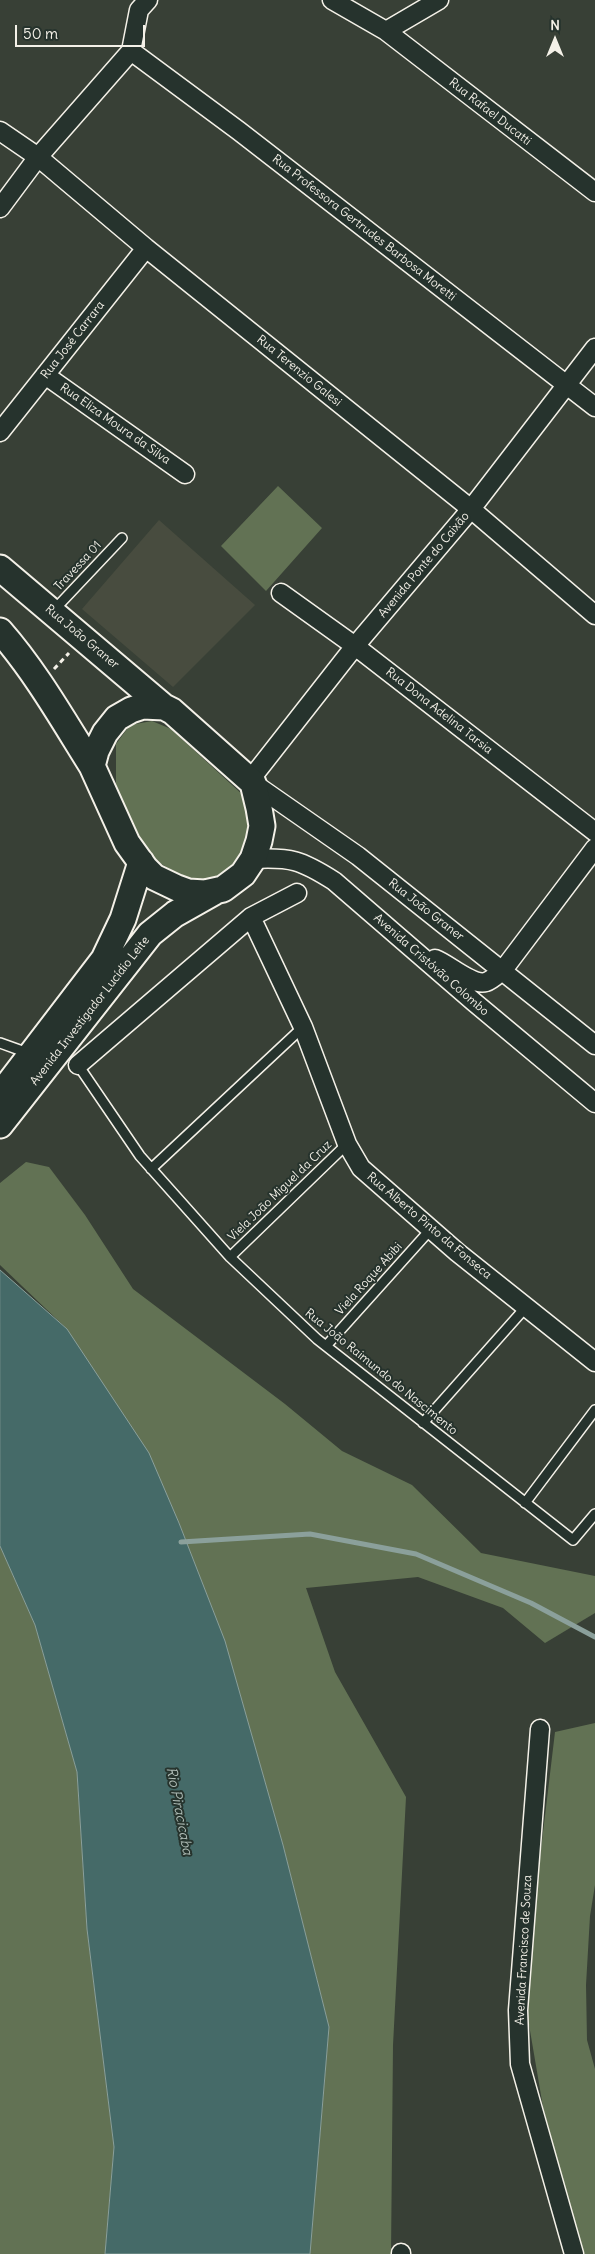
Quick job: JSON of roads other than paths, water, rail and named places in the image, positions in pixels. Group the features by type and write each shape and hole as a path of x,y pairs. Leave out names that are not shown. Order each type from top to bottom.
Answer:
{"main road":[{"name":"Rua João Graner","path":"0,568 164,707"},
{"path":"0,631 21,655 92,766 127,844 154,877 188,892 205,893 223,889 243,874 260,841 262,826 251,781 180,717 164,707 143,706 117,718 105,733 96,751 92,766"},
{"name":"Avenida Investigador Lucídio Leite","path":"0,1095 104,959 123,919 141,862"},
{"name":"Avenida Investigador Lucídio Leite","path":"0,1126 150,934 175,914 216,891"}],"street":[{"path":"0,208 38,157 132,51 139,10 148,0"},
{"name":"Rua Rafael Ducatti","path":"332,0 386,31 595,192"},
{"path":"386,31 439,0"},
{"name":"Rua Professora Gertrudes Barbosa Moretti","path":"132,51 240,131 595,407"},
{"name":"Rua Terenzio Galesi","path":"0,131 38,157 146,248 471,509 595,615"},
{"name":"Rua José Carrara","path":"0,432 146,248"},
{"name":"Avenida Ponte do Caixão","path":"251,781 355,646 471,509 595,348"},
{"name":"Rua Eliza Moura da Silva","path":"45,375 185,474"},
{"name":"Rua Dona Adelina Tarsia","path":"281,593 355,646 595,832"},
{"name":"Rua João Graner","path":"251,781 358,856 595,1045"},
{"path":"412,949 440,960 472,980 488,981 503,970 595,848"},
{"name":"Avenida Cristóvão Colombo","path":"252,859 293,859 312,867 334,881 595,1103"},
{"path":"78,1065 251,917 297,893"},
{"name":"Rua Alberto Pinto da Fonseca","path":"251,917 303,1027 347,1144 361,1168 431,1229 595,1362"},
{"name":"Avenida Francisco de Souza","path":"540,1728 518,2010 520,2064 574,2254"}],"lane":[{"name":"Travessa 01","path":"52,612 122,538"},
{"path":"152,1169 303,1027"},
{"path":"0,1043 31,1054"},
{"name":"Rua João Raimundo do Nascimento","path":"78,1065 140,1156 230,1257 326,1346 572,1540 595,1514"},
{"name":"Viela João Miguel da Cruz","path":"230,1257 347,1144"},
{"name":"Viela Roque Abibi","path":"326,1346 431,1229"},
{"path":"424,1423 526,1307"},
{"path":"525,1503 595,1410"}],"water":[{"name":"Rio Piracicaba","path":"0,1270 67,1329 149,1453 179,1523 225,1641 283,1845 329,2027 310,2254 105,2254 114,2147 87,1929 77,1772 35,1625 0,1546"}],"waterway":[{"path":"181,1542 310,1534 416,1554 531,1603 595,1637"}]}
